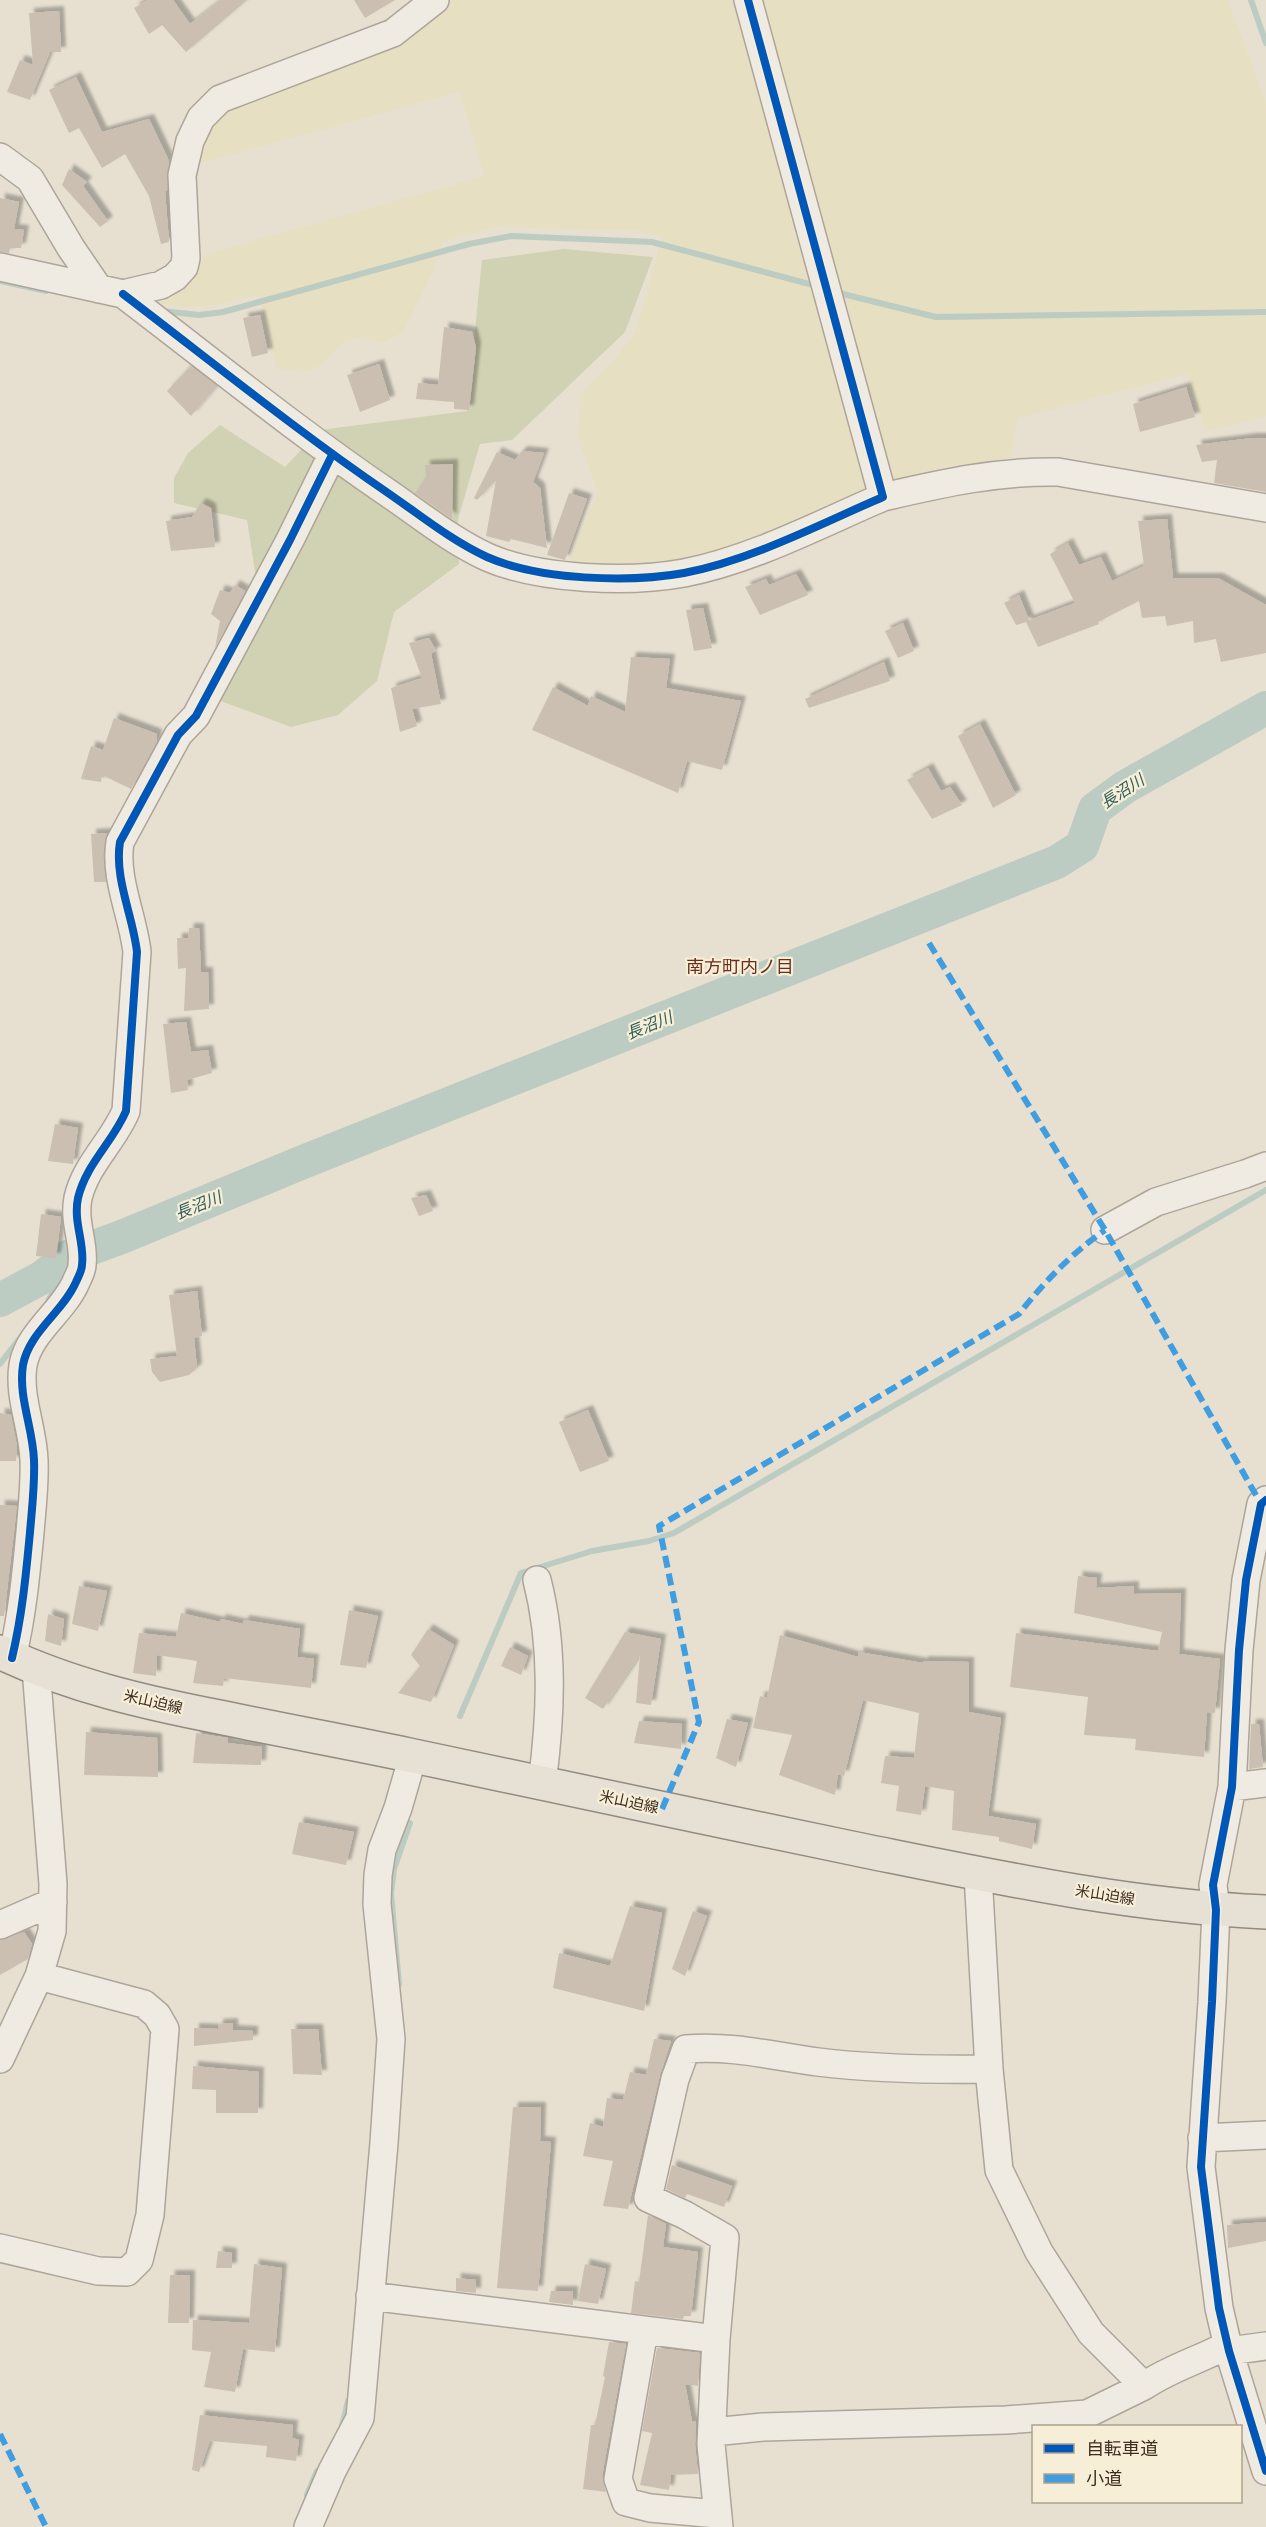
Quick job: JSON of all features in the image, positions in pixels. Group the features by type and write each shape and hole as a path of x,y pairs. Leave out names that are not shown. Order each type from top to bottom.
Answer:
{"main road":[{"name":"米山迫線","path":"16,1659 143,1701 978,1874 1150,1903 1216,1910 1266,1912"}],"street":[{"path":"0,267 111,292 161,285 175,277 184,267 186,231 182,175 190,141 201,118 220,99 393,33 435,0"},
{"path":"748,0 884,497"},
{"path":"0,158 30,179 71,248 111,292 332,455 464,545 488,558 514,567 582,577 648,578 685,573 746,555 884,497 974,477 1029,471 1058,472 1266,508"},
{"path":"0,2059 39,1976 52,1931 53,1902 16,1659 35,1476 34,1446 23,1396 23,1365 35,1336 71,1294 82,1265 76,1220 79,1197 93,1162 118,1129 126,1111 137,952 135,931 117,858 120,843 173,744 196,716 285,550 332,455"},
{"path":"1105,1230 1156,1202 1266,1166"},
{"path":"1266,1500 1261,1504 1246,1580 1239,1650 1232,1787 1213,1885 1216,1910 1212,2013 1201,2167 1219,2308 1228,2348 1266,2471"},
{"path":"537,1580 547,1629 548,1667 549,1729 542,1783"},
{"path":"308,2527 332,2471 360,2418 391,2039 377,1904 378,1875 382,1850 419,1758"},
{"path":"1232,1787 1266,1783"},
{"path":"978,1874 989,2069 999,2170 1039,2252 1091,2333 1144,2386"},
{"path":"0,1925 53,1902"},
{"path":"0,2248 98,2271 127,2272 139,2260 150,2215 165,2030 157,2015 144,2004 39,1976"},
{"path":"644,2331 618,2479 626,2502 718,2521 711,2444 716,2339 725,2238 685,2215 648,2198 675,2079 686,2049 715,2046 819,2062 898,2070 989,2069"},
{"path":"1202,2138 1266,2135"},
{"path":"370,2296 716,2339"},
{"path":"713,2433 763,2427 1006,2420 1087,2414 1144,2386 1163,2373 1228,2348 1266,2346"}],"shaded area":[{"path":"453,0 1228,0 1266,102 1266,416 1205,432 1187,374 1018,418 1011,458 943,467 893,480 818,509 719,553 662,567 597,566 569,561 598,492 578,438 580,394 617,357 636,331 662,237 638,231 497,227 442,242 433,272 404,331 384,343 357,338 342,343 320,366 302,372 276,368 259,295 213,305 186,307 158,303 161,294 195,274 206,254 484,176 460,92 201,163 201,145 211,126 227,109 407,42"}],"green space":[{"path":"564,249 653,257 625,332 512,440 480,444 458,519 459,564 394,612 377,681 338,715 291,727 215,699 261,610 247,520 174,503 174,478 188,453 220,425 285,467 320,430 467,411 482,260"}],"building":[{"path":"148,0 173,0 190,24 221,0 247,0 186,52 162,25 149,34 134,8"},
{"path":"354,0 395,0 365,18"},
{"path":"59,11 61,52 50,52 30,100 7,92 20,60 33,65 29,13"},
{"path":"76,77 102,132 149,119 169,161 167,190 165,191 169,242 161,244 149,196 125,154 102,168 79,128 69,133 49,90"},
{"path":"69,169 87,182 83,186 108,221 100,227 62,185"},
{"path":"0,198 19,202 14,229 24,230 21,248 10,248 9,253 0,252"},
{"path":"260,315 268,353 252,357 243,318"},
{"path":"444,327 472,332 476,347 469,410 454,409 454,402 416,399 418,383 438,385"},
{"path":"379,364 390,400 360,412 347,375"},
{"path":"191,366 217,386 191,416 167,391"},
{"path":"1186,387 1195,417 1140,432 1133,404"},
{"path":"1266,438 1266,492 1214,483 1217,460 1202,462 1196,445"},
{"path":"522,451 544,453 533,482 540,488 547,548 511,539 509,542 486,536 496,480 477,500 474,498 497,452 515,460"},
{"path":"453,464 452,519 415,493 426,477 425,465"},
{"path":"569,493 587,499 565,560 547,555"},
{"path":"201,503 211,508 215,547 171,551 166,521 192,517"},
{"path":"1167,519 1173,578 1218,578 1266,605 1266,653 1221,662 1216,639 1194,643 1193,621 1167,626 1165,616 1142,618 1139,601 1098,622 1099,624 1038,647 1026,622 1016,625 1004,603 1019,595 1029,620 1075,603 1050,554 1068,543 1079,565 1101,557 1112,581 1144,566 1138,521"},
{"path":"796,574 808,595 760,615 745,587 766,579 769,585"},
{"path":"235,585 245,591 215,648 220,621 211,614 220,590 230,593"},
{"path":"703,608 712,648 694,651 686,610"},
{"path":"903,623 914,651 898,658 885,631"},
{"path":"429,638 436,651 431,653 441,704 412,709 417,726 400,732 391,688 422,678 409,643"},
{"path":"631,657 670,659 666,688 741,701 722,770 687,761 678,793 532,730 553,687 588,706 591,696 625,712"},
{"path":"884,662 890,681 809,708 805,699"},
{"path":"114,718 157,734 156,743 131,789 102,775 101,782 81,779 91,746 103,750"},
{"path":"980,724 1016,795 993,808 958,736"},
{"path":"928,768 941,791 950,787 962,805 932,819 907,780"},
{"path":"107,833 103,854 106,882 94,882 91,834"},
{"path":"189,928 199,928 201,972 208,972 209,1009 184,1011 186,968 178,969 177,938 188,938"},
{"path":"186,1022 191,1052 208,1050 212,1073 187,1080 188,1090 171,1093 163,1024"},
{"path":"55,1124 78,1128 73,1164 48,1161"},
{"path":"426,1195 433,1211 419,1216 411,1198"},
{"path":"41,1214 61,1217 56,1258 36,1256"},
{"path":"197,1291 202,1336 194,1338 197,1368 189,1375 160,1382 152,1372 150,1359 177,1356 169,1295"},
{"path":"588,1410 609,1461 580,1472 559,1422"},
{"path":"0,1413 11,1415 17,1446 16,1461 0,1461"},
{"path":"0,1505 17,1506 4,1616 0,1616"},
{"path":"1078,1576 1097,1578 1096,1588 1134,1586 1134,1594 1181,1593 1179,1654 1220,1659 1215,1713 1207,1712 1204,1757 1135,1750 1136,1739 1084,1735 1088,1697 1010,1687 1016,1633 1158,1651 1162,1632 1074,1613"},
{"path":"79,1586 107,1591 98,1631 72,1624"},
{"path":"349,1610 378,1616 366,1668 340,1665"},
{"path":"181,1613 220,1622 221,1619 243,1624 244,1620 300,1629 297,1657 314,1659 311,1688 224,1678 223,1686 193,1683 197,1661 157,1655 156,1676 133,1673 139,1633 176,1637"},
{"path":"48,1614 64,1619 61,1646 45,1641"},
{"path":"428,1629 454,1645 431,1702 398,1693 420,1666 411,1655"},
{"path":"625,1632 661,1639 651,1705 636,1703 640,1655 603,1709 585,1698"},
{"path":"780,1635 858,1657 859,1652 923,1663 923,1661 969,1662 969,1712 1001,1718 988,1816 1036,1824 1032,1849 999,1841 999,1837 952,1830 954,1791 925,1786 921,1815 896,1811 899,1786 881,1783 885,1756 914,1758 919,1713 863,1700 844,1776 838,1774 835,1795 779,1775 792,1735 753,1728 760,1696 767,1698"},
{"path":"510,1647 528,1656 521,1675 501,1666"},
{"path":"727,1719 748,1723 736,1767 716,1758"},
{"path":"639,1721 682,1724 681,1749 634,1743"},
{"path":"1251,1724 1259,1724 1263,1767 1249,1769"},
{"path":"86,1732 157,1738 158,1777 84,1775"},
{"path":"196,1733 228,1738 228,1743 262,1747 261,1765 193,1763"},
{"path":"299,1822 354,1832 346,1865 292,1854"},
{"path":"630,1906 662,1913 644,2011 553,1988 559,1953 610,1966"},
{"path":"693,1911 707,1916 685,1976 672,1969"},
{"path":"24,1932 32,1944 28,1959 0,1975 0,1940"},
{"path":"233,2023 233,2030 253,2031 253,2040 194,2046 194,2028 218,2029 218,2024"},
{"path":"291,2029 318,2029 322,2075 293,2074"},
{"path":"654,2039 671,2041 660,2075 628,2209 603,2206 613,2161 583,2156 590,2123 603,2127 607,2098 623,2100 630,2072 646,2075"},
{"path":"193,2066 259,2072 258,2113 216,2113 216,2090 192,2089"},
{"path":"513,2107 541,2107 540,2141 551,2142 538,2291 497,2288"},
{"path":"672,2165 732,2186 724,2207 687,2194 685,2198 666,2189"},
{"path":"648,2215 666,2224 663,2247 698,2252 691,2316 684,2316 683,2319 631,2313 635,2281 639,2282"},
{"path":"1266,2222 1266,2241 1228,2248 1227,2225"},
{"path":"218,2251 232,2253 232,2268 216,2268"},
{"path":"254,2264 282,2268 275,2352 243,2349 235,2392 204,2387 211,2352 192,2350 193,2320 249,2323"},
{"path":"585,2264 606,2269 598,2304 578,2301"},
{"path":"170,2275 190,2275 189,2323 168,2323"},
{"path":"456,2278 476,2280 476,2293 456,2291"},
{"path":"551,2291 573,2291 573,2305 549,2302"},
{"path":"609,2342 626,2344 602,2476 606,2492 583,2489 591,2425 595,2425 605,2377 603,2376"},
{"path":"657,2348 700,2353 698,2386 685,2384 692,2421 696,2421 695,2445 698,2474 671,2475 669,2490 640,2485 652,2433 642,2431"},
{"path":"200,2415 293,2425 292,2438 299,2440 296,2461 266,2457 267,2446 210,2441 199,2472 192,2470"}],"waterway":[{"path":"1251,0 1266,43"},
{"path":"161,311 199,315 223,312 469,244 511,236 652,242 813,285"},
{"path":"0,281 46,291"},
{"path":"839,293 936,317 1266,312"},
{"name":"長沼川","path":"0,1300 41,1278 70,1256 1057,862 1082,846 1095,809 1125,787 1266,708"},
{"path":"460,1716 521,1573 592,1551 649,1541 674,1533 1266,1190"},
{"path":"49,1299 61,1279 70,1256"},
{"path":"0,1364 23,1334"},
{"path":"399,1984 391,1893 394,1869 410,1823"},
{"path":"342,2426 348,2401"},
{"path":"307,2495 317,2471"}],"marked path":[{"path":"929,943 1105,1230 1261,1504"},
{"path":"662,1809 699,1722 659,1526 1019,1314 1059,1269 1105,1230"},
{"path":"0,2434 46,2527"}],"cycle path":[{"path":"123,294 287,420 424,519 474,551 508,565 532,571 584,577 637,578 684,573 760,550 883,497 748,0"},
{"path":"12,1658 25,1580 34,1478 33,1448 22,1389 23,1365 32,1342 63,1303 80,1274 82,1249 77,1216 78,1198 87,1174 126,1111 137,952 122,883 120,842 178,735 196,716 290,540 332,455"},
{"path":"1266,1500 1261,1504 1246,1580 1239,1650 1232,1787 1213,1885 1216,1910 1201,2167 1219,2308 1229,2351 1266,2471"}],"district":[{"name":"南方町内ノ目","path":"740,967"}]}
